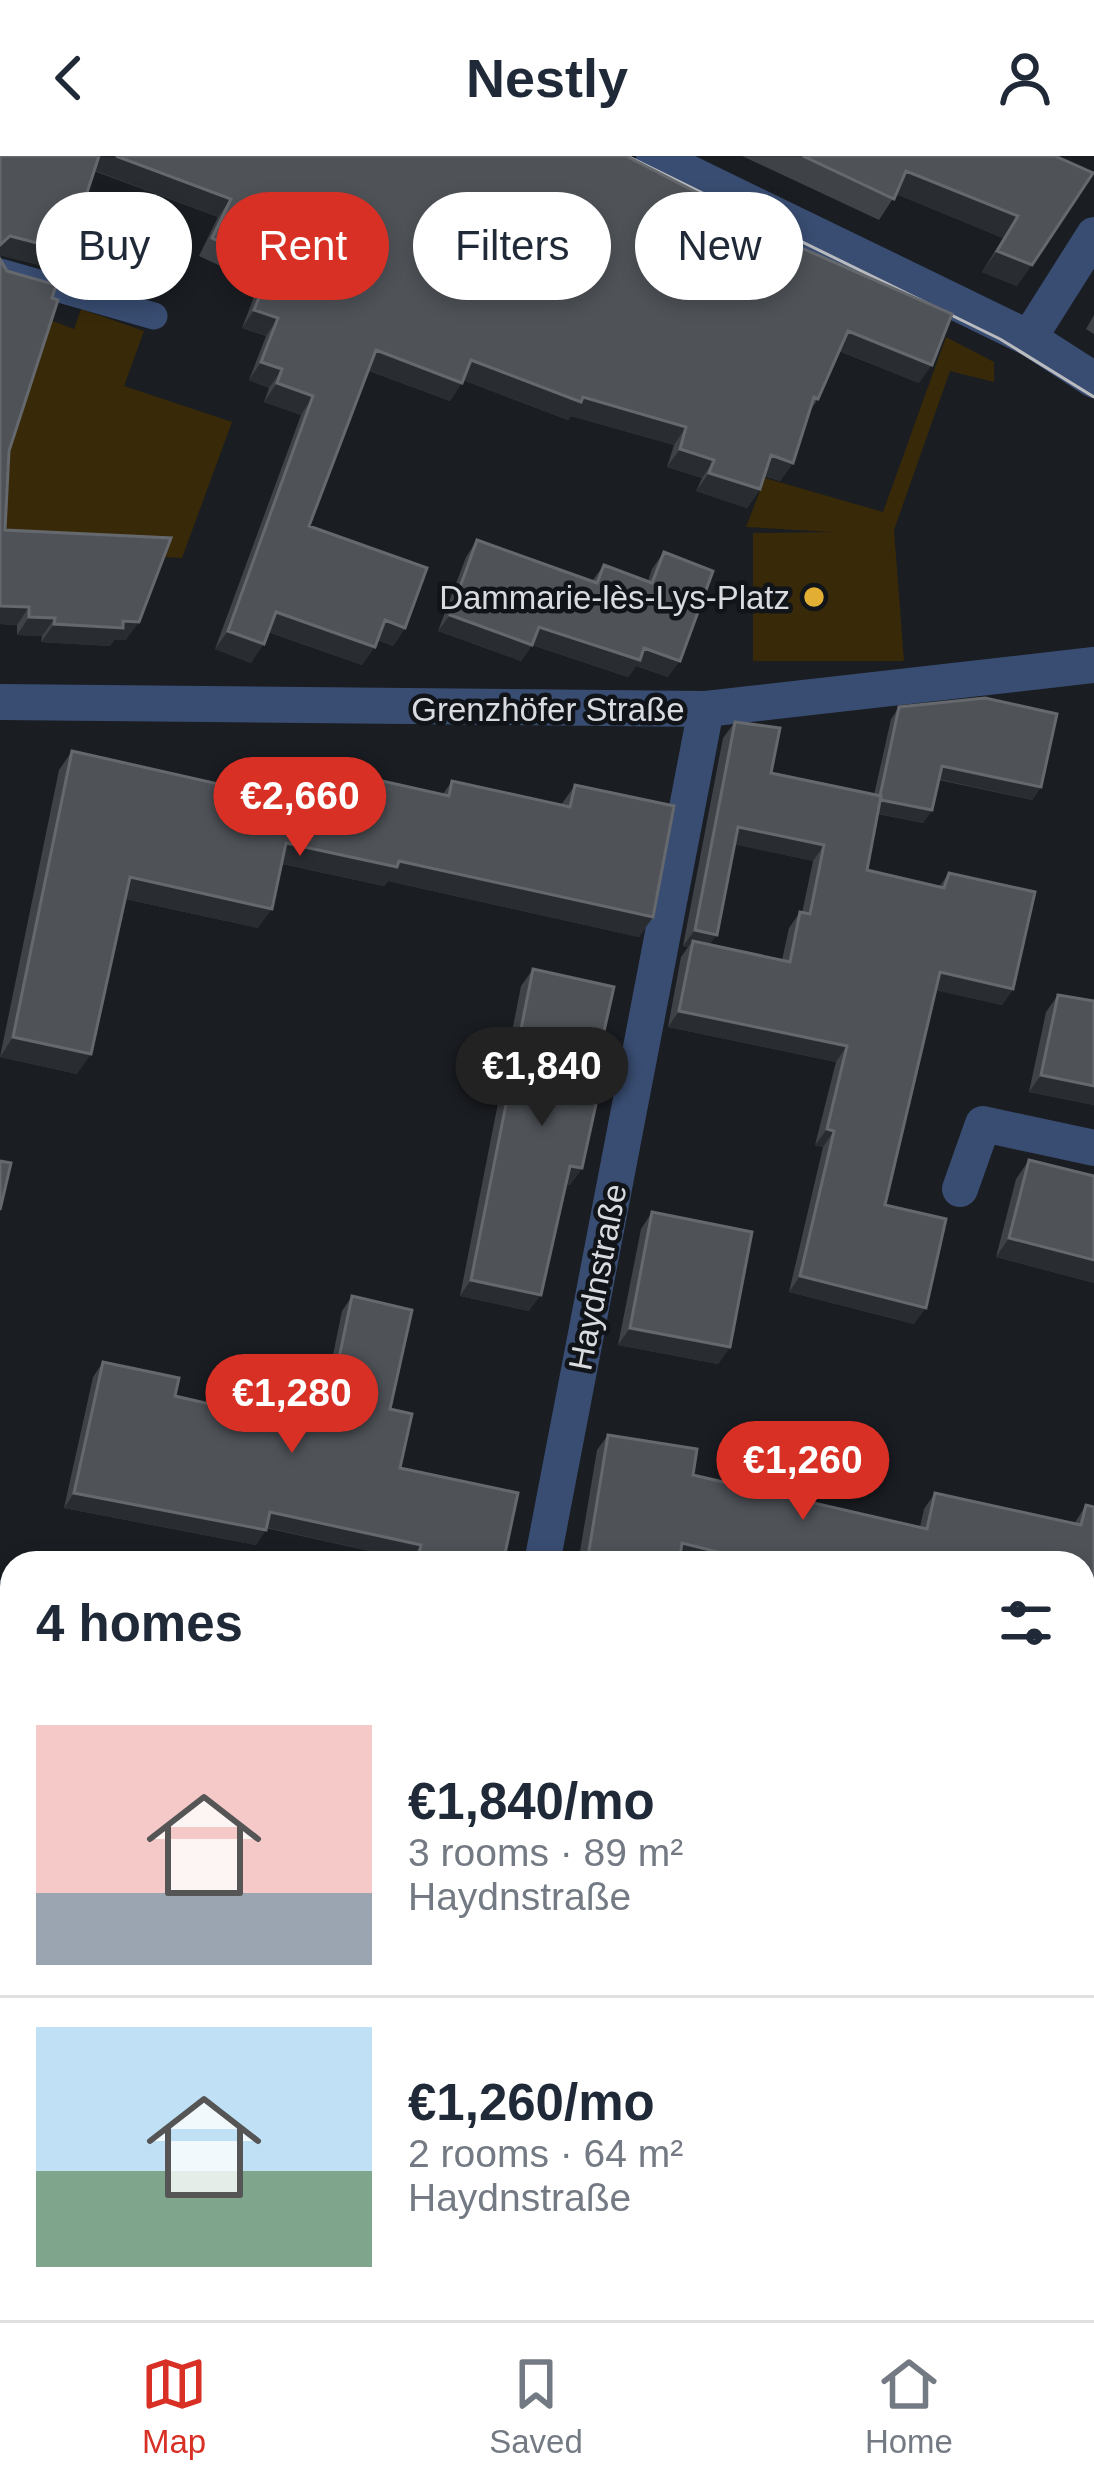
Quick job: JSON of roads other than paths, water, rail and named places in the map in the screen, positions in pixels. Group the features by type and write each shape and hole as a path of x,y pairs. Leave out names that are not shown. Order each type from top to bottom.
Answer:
{"street":[{"path":"654,156 1029,338 1094,380"},
{"path":"1029,338 1094,235"},
{"name":"Grenzhöfer Straße","path":"0,702 706,709 1094,665"},
{"name":"Haydnstraße","path":"544,1551 706,709"},
{"path":"959,1189 983,1124 1094,1148"}],"lane":[{"path":"0,272 154,316"}],"tram line":[{"path":"627,156 1000,339 1094,397"}],"place":[{"name":"Dammarie-lès-Lys-Platz","path":"814,597"}]}
